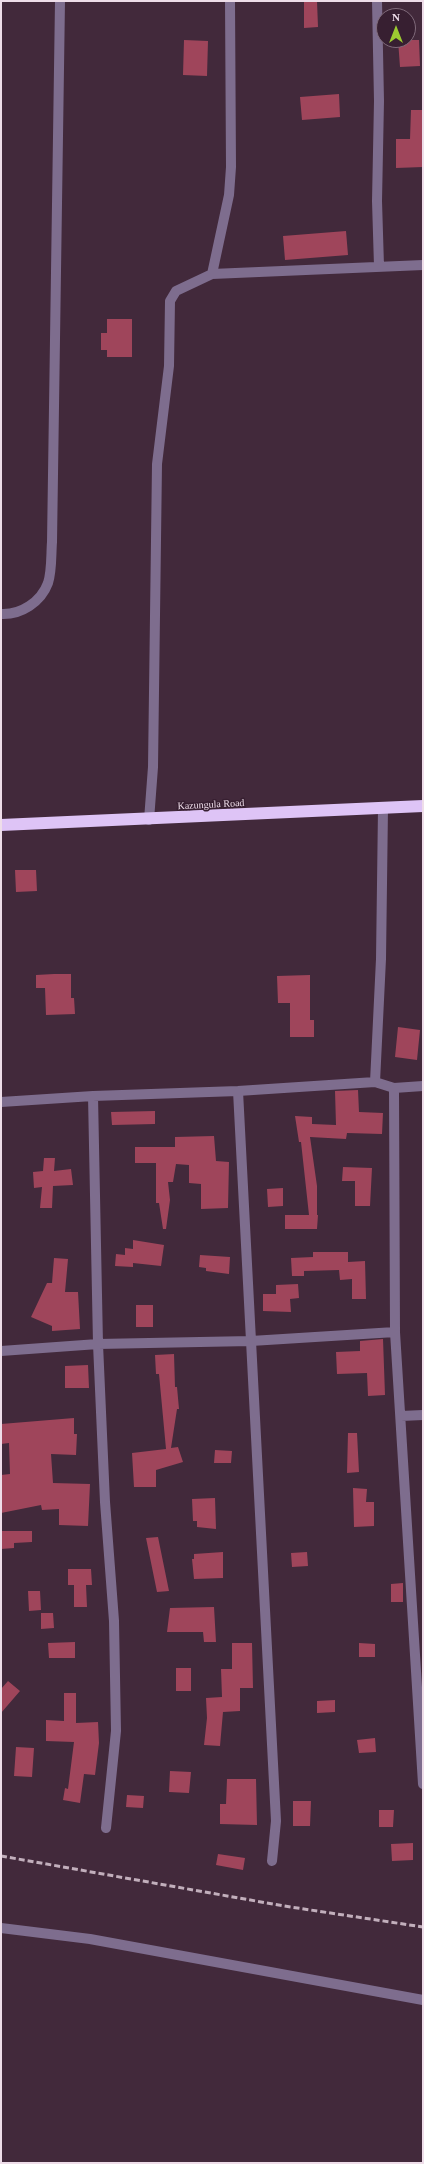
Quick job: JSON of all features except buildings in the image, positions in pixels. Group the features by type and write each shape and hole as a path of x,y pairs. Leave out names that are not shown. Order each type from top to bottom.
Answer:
{"highway":[{"name":"Kazungula Road","path":"1,825 149,820 423,806"}],"street":[{"path":"1,614 24,610 40,598 48,582 52,518 60,1"},
{"path":"212,274 229,196 231,167 230,1"},
{"path":"377,1 379,101 376,194 379,266"},
{"path":"149,820 153,767 157,464 169,366 170,301 176,291 212,274 423,265"},
{"path":"375,1082 381,959 383,808"},
{"path":"1,1102 93,1096 238,1091 375,1082 394,1088 423,1086"},
{"path":"394,1088 395,1332 423,1784"},
{"path":"238,1091 276,1821 272,1861"},
{"path":"93,1096 98,1344 105,1502 115,1637 116,1731 106,1828"},
{"path":"1,1351 98,1344 251,1341 395,1332"},
{"path":"401,1416 423,1415"},
{"path":"1,1928 90,1939 423,2000"}],"railway":[{"path":"1,1856 284,1906 423,1927"}]}
